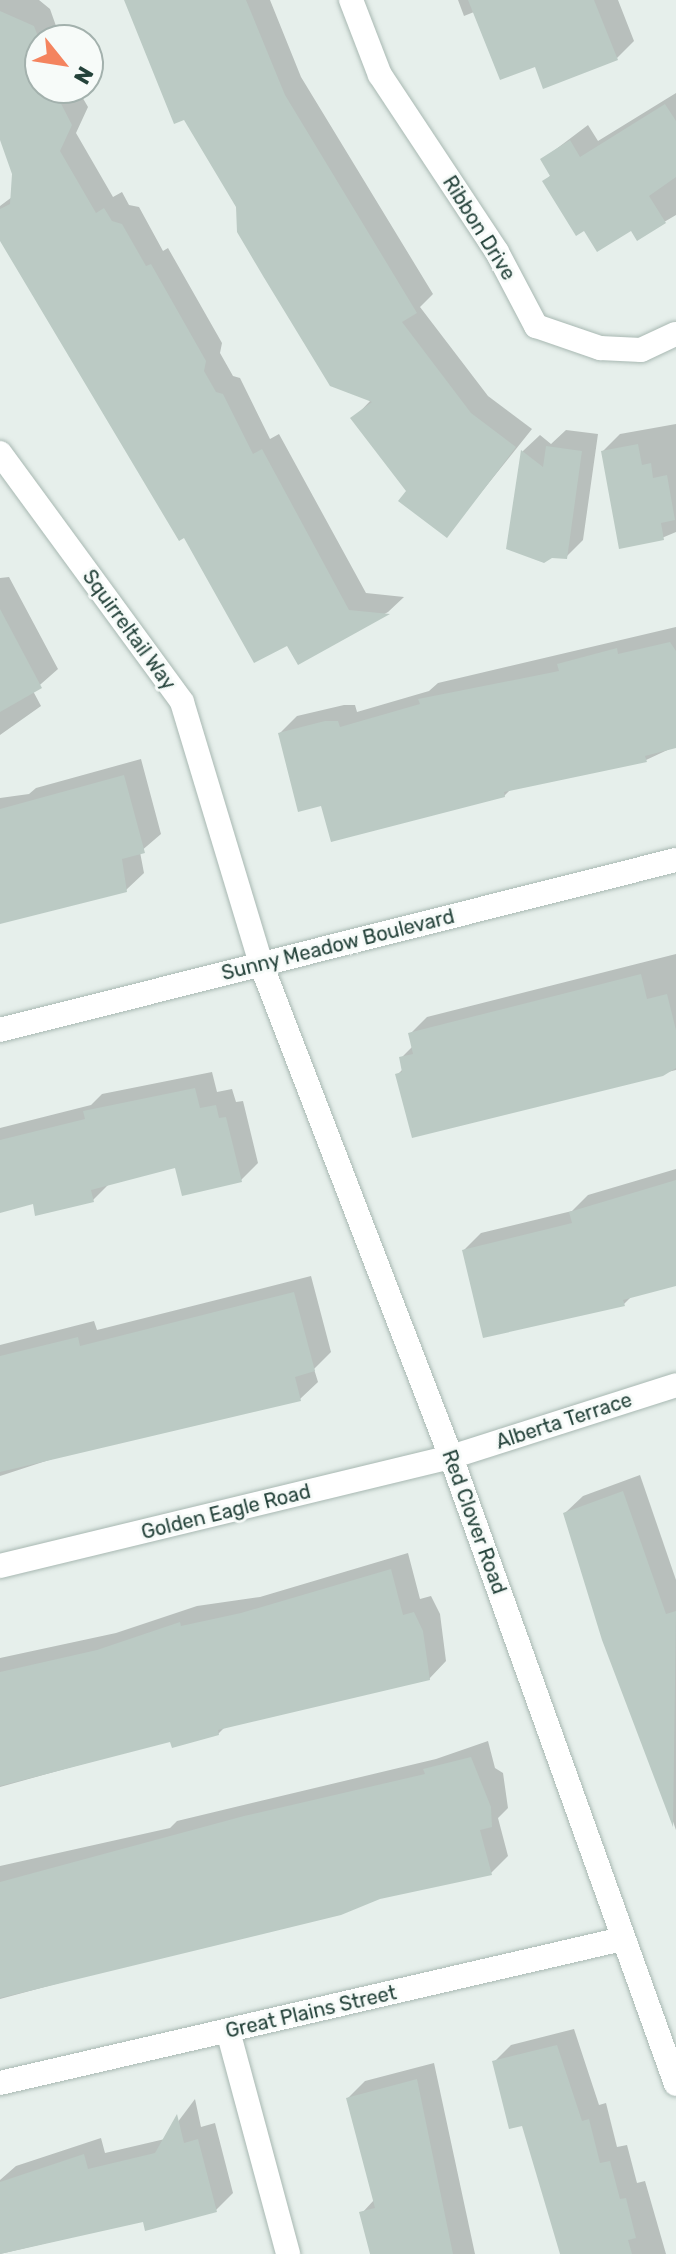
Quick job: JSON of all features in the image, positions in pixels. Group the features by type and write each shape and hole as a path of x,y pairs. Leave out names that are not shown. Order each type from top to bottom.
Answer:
{"street":[{"name":"Ribbon Drive","path":"351,0 380,75 497,252 536,326 568,341 600,348 641,350 676,334"},
{"name":"Squirreltail Way","path":"0,453 182,702 261,964"},
{"name":"Sunny Meadow Boulevard","path":"0,1030 676,860"},
{"name":"Red Clover Road","path":"261,964 451,1457 676,2084"},
{"name":"Alberta Terrace","path":"451,1457 676,1385"},
{"name":"Golden Eagle Road","path":"0,1566 451,1457"},
{"name":"Great Plains Street","path":"0,2083 622,1939"},
{"path":"228,2031 288,2254"}],"building":[{"path":"124,0 246,0 285,95 417,313 402,322 471,413 516,447 447,538 398,501 406,491 350,418 372,402 330,386 237,232 236,207 184,120 174,124"},
{"path":"468,0 594,0 618,60 543,89 535,67 500,80"},
{"path":"0,11 29,24 24,24 24,104 61,104 72,125 60,151 96,213 104,208 112,221 122,224 146,266 151,264 206,361 204,371 216,392 223,394 253,454 262,449 349,610 390,614 298,665 287,646 254,663 184,538 179,541 0,241 0,209 10,204 12,174 0,140"},
{"path":"665,104 676,121 676,177 649,196 666,223 637,241 631,231 597,252 584,231 576,236 542,181 550,176 540,159 570,140 580,157"},
{"path":"638,444 642,465 651,463 653,478 667,475 675,520 661,523 664,540 619,549 601,451"},
{"path":"546,446 582,451 567,559 552,558 544,563 506,549 521,450 543,467"},
{"path":"0,609 42,688 0,712"},
{"path":"670,642 676,651 676,748 645,756 647,762 504,792 505,797 331,842 321,806 298,812 278,733 325,721 338,721 340,727 420,704 418,699 559,671 557,664 617,648 618,654"},
{"path":"124,775 145,853 122,859 127,892 0,924 0,809"},
{"path":"641,974 647,999 667,994 676,1030 676,1068 663,1076 412,1138 395,1074 402,1072 399,1057 413,1054 408,1033"},
{"path":"195,1088 200,1108 216,1105 219,1118 226,1117 242,1182 182,1196 175,1168 91,1190 94,1202 35,1216 33,1204 0,1213 0,1140 85,1119 83,1111"},
{"path":"676,1180 676,1286 623,1300 625,1306 483,1338 462,1250 572,1223 569,1212"},
{"path":"294,1292 315,1371 295,1377 301,1401 0,1472 0,1356 78,1337 80,1346"},
{"path":"623,1491 666,1614 676,1611 673,1827 602,1640 563,1513"},
{"path":"391,1569 403,1615 414,1612 423,1631 430,1680 218,1730 219,1735 172,1748 170,1742 0,1786 0,1672 97,1650 180,1622 181,1626 241,1613"},
{"path":"471,1757 491,1807 492,1827 480,1830 492,1875 380,1899 341,1915 0,1998 0,1882 244,1816 425,1774 423,1769"},
{"path":"557,2045 582,2121 589,2119 600,2163 610,2161 620,2199 626,2198 636,2238 628,2240 632,2254 560,2254 522,2126 509,2129 492,2061"},
{"path":"417,2079 453,2254 370,2254 359,2212 375,2208 346,2098"},
{"path":"177,2114 184,2143 198,2139 217,2212 145,2231 143,2222 0,2254 0,2182 84,2154 88,2169 155,2153"}]}
